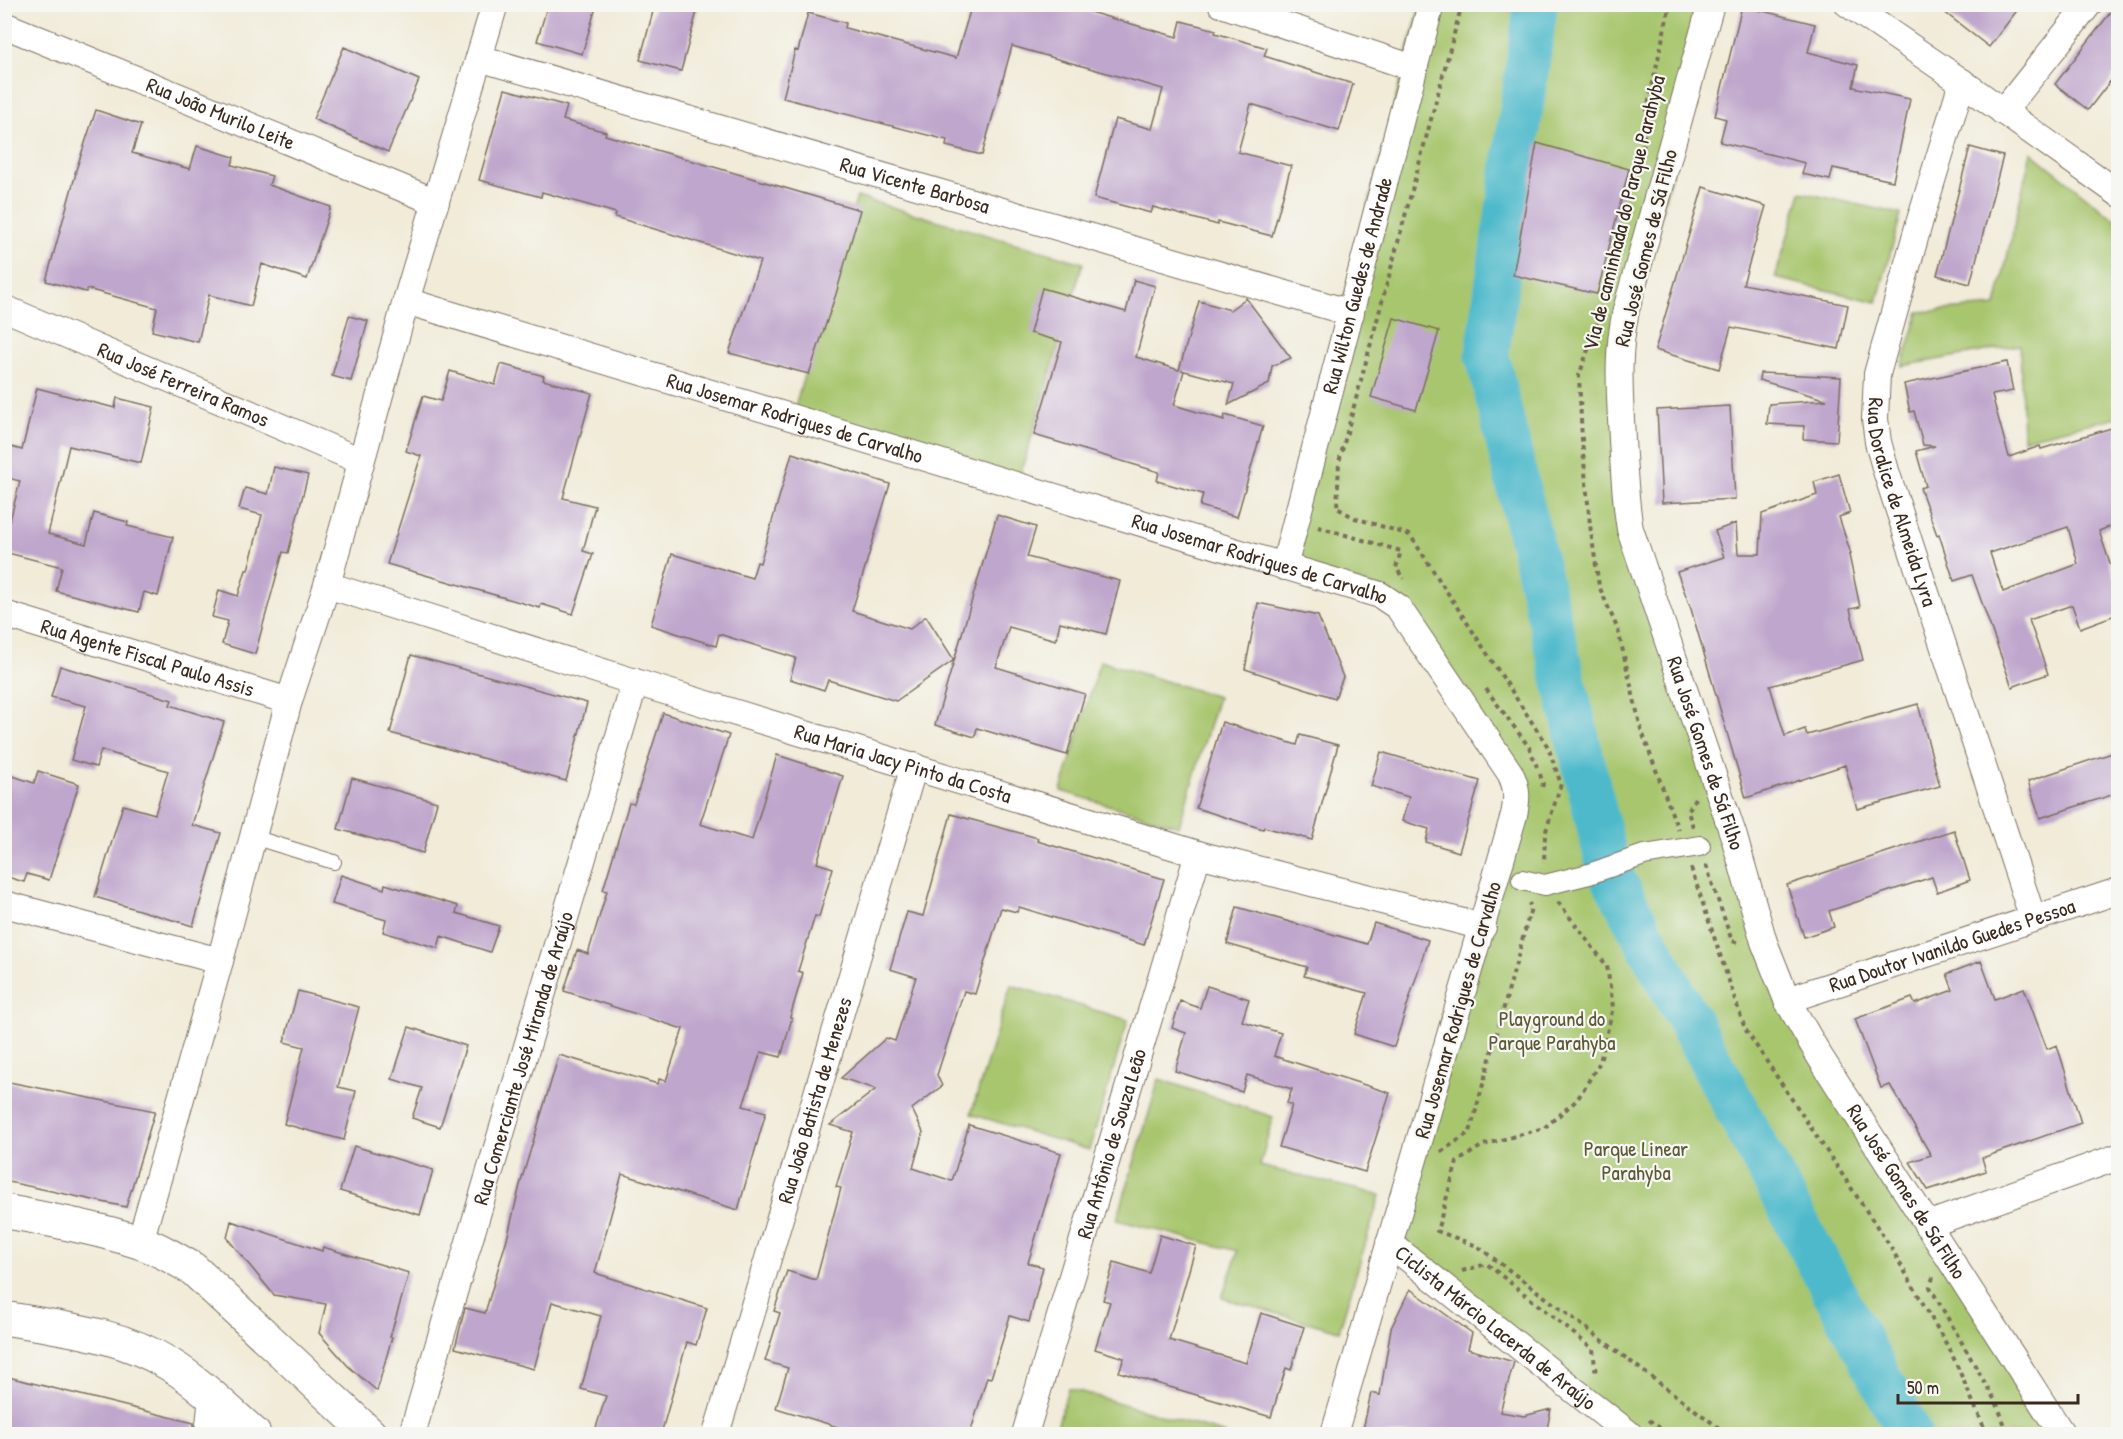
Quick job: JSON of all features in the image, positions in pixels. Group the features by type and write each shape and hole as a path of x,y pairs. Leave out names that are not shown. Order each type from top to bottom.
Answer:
{"main road":[{"path":"4,1211 140,1242 166,1253 193,1269 370,1434"},
{"path":"4,1318 93,1333 139,1348 169,1364 212,1397 254,1434"}],"street":[{"path":"140,1242 220,961 290,701 327,585 406,301 495,4"},
{"path":"1221,4 1414,68"},
{"name":"Rua Wilton Guedes de Andrade","path":"1284,567 1431,4"},
{"name":"Rua José Gomes de Sá Filho","path":"1711,4 1626,310 1620,339 1618,361 1625,488 1630,529 1734,837 1764,942 1787,1000 1820,1057 2062,1434"},
{"path":"1848,4 2118,193"},
{"path":"2004,112 2089,4"},
{"name":"Rua João Murilo Leite","path":"4,25 436,202"},
{"name":"Rua Vicente Barbosa","path":"479,58 1351,313"},
{"name":"Rua Doralice de Almeida Lyra","path":"1962,82 1877,374 1875,419 1878,442 1886,471 2033,919"},
{"name":"Rua Josemar Rodrigues de Carvalho","path":"406,301 1380,595 1398,607 1510,773 1517,789 1514,815 1483,927 1334,1434"},
{"name":"Rua José Ferreira Ramos","path":"4,308 361,461"},
{"name":"Rua Maria Jacy Pinto da Costa","path":"327,585 1198,854 1483,927"},
{"name":"Rua Agente Fiscal Paulo Assis","path":"4,614 290,701"},
{"name":"Rua Comerciante José Miranda de Araújo","path":"412,1434 635,682"},
{"name":"Rua João Batista de Menezes","path":"716,1434 914,766"},
{"path":"1522,880 1545,885 1589,874 1644,855 1700,846"},
{"name":"Rua Antônio de Souza Leão","path":"1025,1434 1198,854"},
{"name":"Rua Doutor Ivanildo Guedes Pessoa","path":"1787,1000 2118,891"},
{"path":"4,904 220,961"},
{"path":"1927,1225 2118,1157"},
{"name":"Ciclista Márcio Lacerda de Araújo","path":"1389,1244 1624,1426"},
{"path":"208,1434 212,1397"}],"lane":[{"path":"253,837 334,862"}],"path":[{"path":"1312,525 1401,551 1396,568 1410,587"},
{"path":"1480,681 1529,747 1543,784 1540,795"},
{"path":"1696,796 1688,812 1732,941 1742,944"},
{"path":"1436,1155 1470,1132 1531,908 1522,880"},
{"path":"1459,1272 1487,1264 1593,1349 1596,1377"},
{"path":"1935,1266 1930,1287 1997,1404 2008,1434"},
{"path":"1624,1426 1668,1434"}],"green space":[{"name":"Parque Linear Parahyba","path":"1420,5 1716,5 1626,347 1633,522 1787,992 2061,1434 1635,1434 1388,1238 1524,780 1392,592 1277,557"},
{"path":"2031,152 2118,222 2118,417 2023,439 2020,345 1902,366 1919,312 1996,306"},
{"path":"1801,192 1901,214 1877,302 1775,278"},
{"path":"857,197 1083,263 1019,479 793,413"},
{"path":"1100,661 1218,697 1179,826 1061,791"},
{"path":"1011,985 1128,1020 1089,1150 971,1114"},
{"path":"1159,1079 1273,1117 1260,1166 1380,1195 1339,1331 1222,1298 1238,1251 1117,1220"},
{"path":"1068,1388 1226,1434 1055,1434"}],"building":[{"path":"548,4 597,4 582,54 537,41"},
{"path":"655,4 699,4 681,71 640,60"},
{"path":"972,4 1062,4 1177,37 1181,21 1216,30 1215,33 1267,48 1264,56 1353,84 1339,131 1251,104 1238,152 1291,166 1272,236 1218,222 1218,225 1153,207 1151,213 1094,198 1115,119 1152,129 1163,89 1012,46 982,155 946,146 947,140 783,98 795,50 798,51 808,13 846,23 845,28 956,58"},
{"path":"1934,4 2022,4 1989,47"},
{"path":"2117,4 2118,71 2088,110 2055,84"},
{"path":"1742,6 1815,24 1808,52 1858,65 1853,87 1910,99 1893,181 1833,168 1830,180 1802,174 1805,163 1720,142 1726,119 1715,116"},
{"path":"344,47 419,80 388,152 313,119"},
{"path":"505,89 567,106 563,120 606,132 605,135 860,210 836,294 809,374 729,353 760,261 615,217 616,213 542,192 541,197 479,180"},
{"path":"96,110 141,125 132,153 190,169 197,146 234,157 232,165 272,176 269,185 331,207 307,279 262,264 251,306 209,295 198,342 152,331 157,308 87,289 86,292 46,281 75,173"},
{"path":"1537,143 1629,169 1597,294 1513,275"},
{"path":"1970,147 2003,156 1970,284 1937,275"},
{"path":"1703,187 1766,206 1743,284 1848,305 1839,349 1731,327 1719,369 1655,350"},
{"path":"1134,280 1155,286 1136,357 1179,370 1199,301 1230,310 1246,298 1291,358 1272,366 1269,384 1228,405 1234,384 1181,370 1184,371 1174,405 1224,420 1225,415 1263,426 1237,517 1200,506 1203,494 1157,481 1159,472 1034,435 1062,342 1030,333 1042,288 1126,312"},
{"path":"349,316 368,321 351,381 332,376"},
{"path":"1394,318 1439,331 1416,410 1371,397"},
{"path":"2007,362 2013,391 1992,395 2009,457 2040,446 2041,449 2118,426 2118,523 2099,531 2118,587 2118,614 2080,628 2072,605 2029,620 2048,674 2012,687 1972,575 1954,581 1939,534 1937,535 1920,488 1926,486 1916,451 1935,446 1923,445 1914,411 1910,412 1904,384","holes":["2068,527 2078,564 2003,592 1990,553"]},
{"path":"501,364 544,376 543,380 592,393 563,498 595,506 583,551 593,554 573,614 541,604 540,608 387,564 421,456 406,451 423,396 441,401 450,371 495,385"},
{"path":"1760,373 1841,377 1837,441 1803,439 1804,426 1767,424 1769,404 1827,400 1759,380"},
{"path":"37,388 115,408 117,398 154,407 141,463 69,446 48,534 86,544 94,513 128,522 127,526 173,537 158,596 144,592 139,612 56,591 62,567 4,552 20,481 4,477 4,445 22,450"},
{"path":"1730,406 1735,499 1662,503 1657,410"},
{"path":"792,453 890,484 852,611 910,629 926,616 954,660 896,701 828,680 824,690 790,679 796,658 719,634 716,646 651,625 672,554 752,578 757,562 760,563"},
{"path":"274,467 308,475 288,553 283,552 255,654 222,644 228,621 212,617 219,590 238,596 246,570 248,570 262,515 239,509 245,488 268,494"},
{"path":"1839,474 1850,513 1839,517 1851,554 1849,555 1860,607 1850,609 1863,660 1770,686 1785,736 1805,729 1807,735 1918,704 1940,786 1857,809 1845,765 1746,798 1691,609 1677,572 1724,557 1715,531 1736,523 1738,554 1760,554 1762,514 1817,495 1814,482"},
{"path":"997,515 1036,527 1027,557 1120,581 1106,634 1060,622 1056,640 1009,627 996,667 1085,694 1067,755 977,728 975,737 935,725"},
{"path":"1258,603 1318,616 1343,677 1335,698 1245,669"},
{"path":"411,655 587,703 566,781 390,733"},
{"path":"60,666 172,700 170,705 224,722 192,825 221,833 193,926 95,897 123,805 155,814 168,771 101,750 96,767 71,760 86,706 51,697"},
{"path":"663,713 729,735 700,824 752,840 777,755 843,776 817,863 833,868 819,917 815,916 798,971 803,973 781,1057 761,1052 743,1106 766,1112 738,1210 622,1174 595,1273 707,1308 696,1345 687,1342 661,1434 594,1434 606,1396 581,1389 601,1316 552,1302 534,1369 455,1348 465,1308 485,1313 559,1055 658,1084 659,1079 666,1081 683,1029 564,991 577,950 588,954 607,891 603,890 629,803 634,804"},
{"path":"1222,722 1297,745 1300,735 1338,745 1312,840 1264,827 1263,829 1196,808"},
{"path":"2118,751 2118,793 2040,818 2028,781"},
{"path":"1381,752 1480,781 1459,852 1426,842 1429,829 1402,821 1409,797 1371,786"},
{"path":"38,771 79,784 49,880 27,874 24,882 4,876 4,773 34,783"},
{"path":"352,778 437,802 423,853 338,829"},
{"path":"951,814 1038,838 1037,841 1164,879 1144,945 1019,907 1017,912 1001,908 975,994 964,991 937,1075 942,1086 912,1109 923,1132 913,1168 952,1181 969,1125 1061,1153 1028,1263 1043,1267 1029,1322 1010,1316 991,1378 987,1377 970,1434 861,1434 776,1408 788,1368 765,1361 780,1313 774,1311 787,1271 816,1280 841,1188 836,1187 853,1132 830,1125 876,1089 841,1078 886,1038 895,1041 916,977 890,969 907,912 923,916"},
{"path":"1954,830 1970,880 1937,892 1932,877 1829,911 1834,927 1804,937 1787,885"},
{"path":"341,875 384,889 385,884 458,906 456,913 499,926 490,952 441,936 438,948 383,932 386,920 332,904"},
{"path":"1237,907 1367,944 1374,923 1428,940 1394,1047 1354,1034 1367,993 1304,976 1307,967 1227,944"},
{"path":"1981,961 1995,999 2024,988 2047,1049 2057,1045 2081,1123 1982,1158 1986,1171 1928,1190 1910,1162 1931,1155 1890,1085 1881,1088 1855,1019 1912,998 1915,1004 1953,990 1947,974"},
{"path":"1207,986 1249,999 1242,1021 1281,1033 1274,1056 1390,1093 1365,1172 1279,1147 1292,1105 1287,1103 1292,1089 1247,1075 1242,1092 1175,1071 1186,1033 1172,1028 1180,1001 1200,1008"},
{"path":"298,991 359,1007 338,1087 356,1091 344,1140 284,1124 304,1047 284,1042"},
{"path":"409,1027 466,1046 440,1127 412,1118 422,1088 392,1079"},
{"path":"4,1081 155,1111 126,1207 4,1181"},
{"path":"354,1146 433,1170 420,1215 340,1191"},
{"path":"231,1221 322,1251 323,1247 409,1273 377,1391 348,1366 319,1333 326,1304 274,1295 227,1238"},
{"path":"1160,1235 1196,1246 1169,1340 1246,1363 1261,1313 1304,1327 1291,1370 1286,1368 1271,1417 1119,1372 1124,1358 1095,1349 1110,1302 1103,1300 1114,1262 1149,1273"},
{"path":"1410,1289 1472,1333 1468,1349 1514,1362 1500,1412 1524,1416 1551,1409 1546,1434 1362,1434 1371,1393 1380,1395 1391,1328"},
{"path":"4,1376 194,1423 193,1434 4,1434"}],"waterway":[{"path":"1536,4 1487,355 1609,871 1910,1434"}],"park label":[{"name":"Playground do Parque Parahyba","path":"1552,1031"}]}
